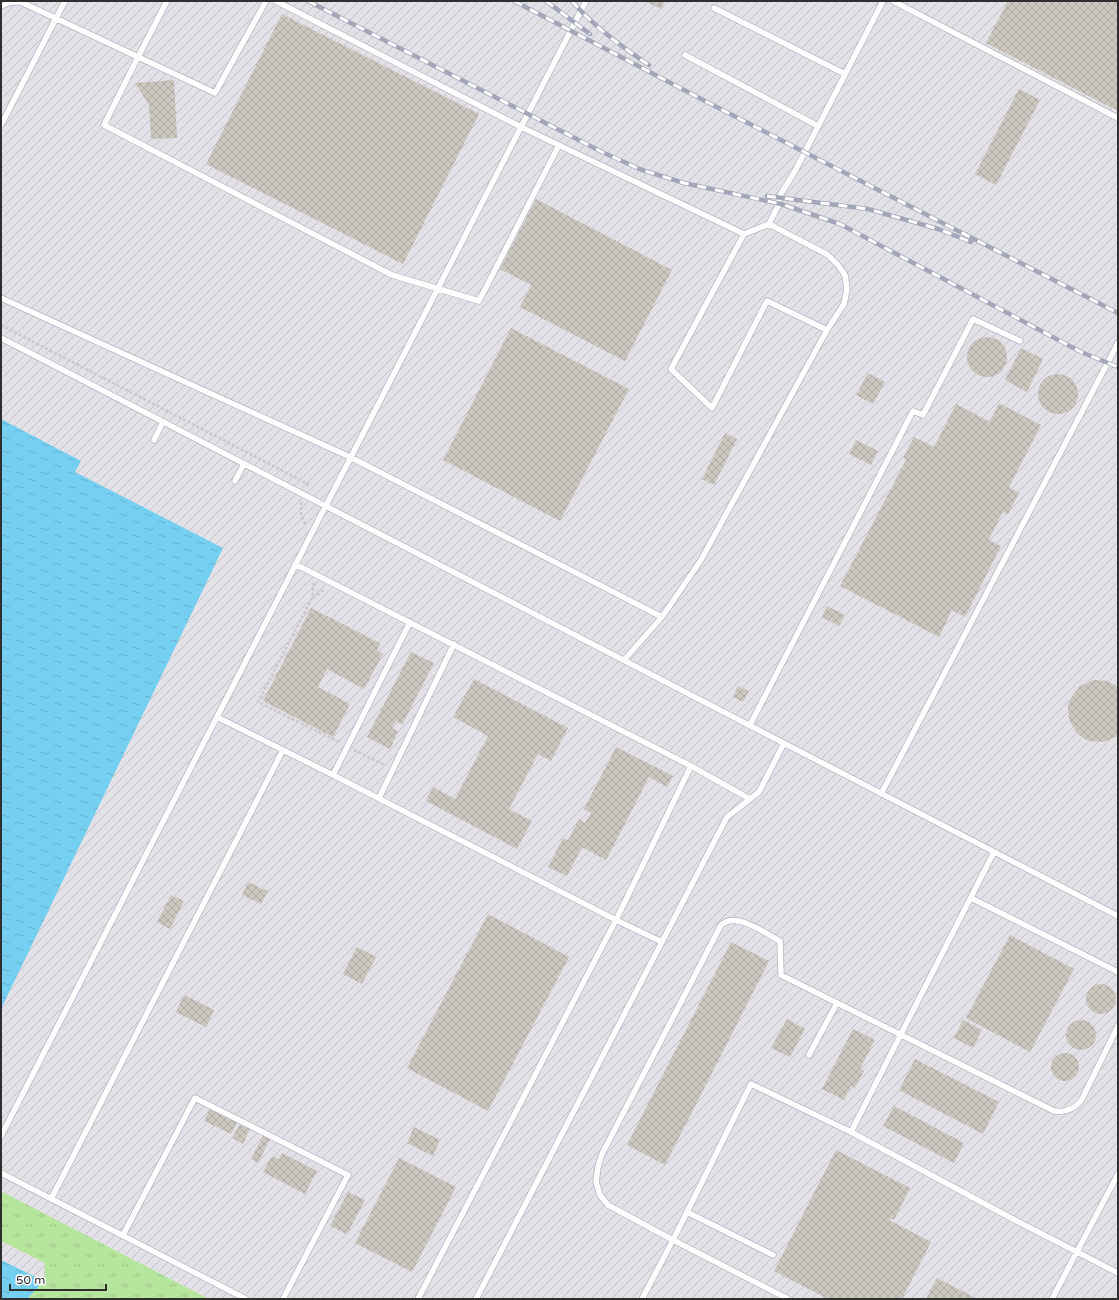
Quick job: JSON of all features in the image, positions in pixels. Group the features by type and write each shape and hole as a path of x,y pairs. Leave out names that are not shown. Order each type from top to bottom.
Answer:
{"lane":[{"path":"1,125 65,1"},
{"path":"167,1 104,125 392,275 479,301 559,145"},
{"path":"1,6 11,2 22,2 215,94 266,1"},
{"path":"276,1 521,127 744,234"},
{"path":"1,1136 586,1"},
{"path":"827,330 767,301 712,408 671,369 744,234 769,224 779,204 780,197 883,1"},
{"path":"893,1 1118,118"},
{"path":"714,8 845,74"},
{"path":"685,55 818,126"},
{"path":"624,660 662,617 701,560 827,330 844,304 847,289 844,275 838,265 828,255 769,224"},
{"path":"1,298 350,457 662,617"},
{"path":"750,725 913,411 923,415 973,319 1020,341"},
{"path":"1,338 1118,916"},
{"path":"881,794 1118,343"},
{"path":"154,440 163,422"},
{"path":"235,480 244,464"},
{"path":"295,564 691,766 750,799"},
{"path":"333,775 410,622"},
{"path":"379,798 454,644"},
{"path":"217,716 616,920 662,942"},
{"path":"476,1299 727,817 759,792 784,743"},
{"path":"51,1198 283,750"},
{"path":"418,1299 616,920 691,766"},
{"path":"851,1132 994,852"},
{"path":"971,898 1118,972"},
{"path":"788,1299 608,1206 600,1195 596,1182 602,1154 720,925 725,921 742,921 780,941 781,975 1054,1112 1070,1110 1080,1102 1118,1026"},
{"path":"809,1055 837,1003"},
{"path":"642,1299 751,1084 851,1132 1118,1273"},
{"path":"123,1235 194,1098 348,1175 283,1299"},
{"path":"1,1173 246,1299"},
{"path":"1052,1299 1118,1174"},
{"path":"687,1212 773,1255"}],"path":[{"path":"1,325 308,484 300,505 301,515 305,524 313,530"},
{"path":"314,573 312,598 258,702 393,769"},
{"path":"312,598 332,583"}],"shaded area":[{"path":"1,1 1118,1 1118,1299 209,1299 1,1191"},
{"path":"1,1241 45,1263 44,1281 1,1260"}],"green space":[{"path":"1,1191 209,1299 27,1299 44,1281 45,1263 1,1241"}],"water":[{"path":"1,419 81,461 75,472 223,548 1,1009"},
{"path":"1,1260 44,1281 27,1299 1,1299"}],"building":[{"path":"645,1 665,1 661,9"},
{"path":"1008,1 1118,1 1118,111 986,43"},
{"path":"282,14 479,114 403,264 206,164"},
{"path":"174,80 177,138 151,139 149,105 135,83"},
{"path":"1019,89 1040,100 996,185 975,174"},
{"path":"536,199 672,270 625,361 520,307 531,285 500,269"},
{"path":"511,328 629,389 560,521 443,460"},
{"path":"987,337 1001,343 1007,357 1001,371 987,377 973,371 967,357 973,343"},
{"path":"1021,348 1043,359 1027,392 1005,380"},
{"path":"868,373 885,382 873,404 856,395"},
{"path":"1062,374 1069,377 1075,383 1078,394 1077,402 1069,411 1062,414 1054,414 1047,411 1039,402 1038,390 1041,383 1050,375"},
{"path":"999,403 1041,425 1009,487 1019,493 1008,514 1003,512 984,549 989,540 1001,546 965,617 952,610 939,637 840,586 906,460 903,458 914,437 934,447 956,404 990,422"},
{"path":"725,433 737,439 714,485 702,479"},
{"path":"856,440 878,451 871,465 849,454"},
{"path":"827,606 845,615 839,626 822,617"},
{"path":"311,608 380,643 377,651 383,654 364,689 327,669 318,687 350,704 333,737 263,701"},
{"path":"411,652 434,663 402,725 396,721 392,728 398,732 390,749 367,737"},
{"path":"474,679 568,728 551,761 538,754 509,809 532,821 517,849 426,801 433,787 455,799 488,736 453,717"},
{"path":"1094,680 1108,681 1118,687 1118,736 1104,742 1089,741 1083,738 1077,733 1069,720 1068,705 1071,698 1080,686"},
{"path":"738,686 749,691 743,702 733,697"},
{"path":"616,747 673,776 667,787 649,777 606,860 582,847 567,876 548,867 563,838 568,840 579,819 585,823 591,813 584,809"},
{"path":"248,882 268,891 261,904 242,895"},
{"path":"171,895 184,901 170,929 157,922"},
{"path":"488,914 569,957 488,1111 407,1068"},
{"path":"1010,935 1074,969 1030,1052 966,1018"},
{"path":"731,942 769,961 665,1165 627,1145"},
{"path":"357,947 376,957 362,984 343,974"},
{"path":"1101,984 1107,985 1115,993 1115,1005 1107,1013 1101,1014 1095,1013 1087,1005 1086,999 1087,993 1095,985"},
{"path":"184,995 214,1010 206,1027 176,1012"},
{"path":"787,1019 805,1029 790,1057 771,1048"},
{"path":"963,1020 982,1030 973,1048 954,1038"},
{"path":"1081,1020 1087,1021 1095,1029 1095,1041 1087,1049 1081,1050 1075,1049 1067,1041 1066,1035 1067,1029 1075,1021"},
{"path":"853,1029 875,1040 860,1069 864,1071 855,1088 851,1086 844,1100 822,1089"},
{"path":"1065,1053 1075,1057 1079,1067 1075,1077 1065,1081 1055,1077 1051,1067 1055,1057"},
{"path":"915,1059 999,1102 983,1134 899,1090"},
{"path":"894,1106 964,1143 954,1163 883,1126"},
{"path":"210,1109 237,1122 231,1134 204,1121"},
{"path":"240,1124 250,1129 243,1144 232,1138"},
{"path":"414,1127 440,1140 433,1156 407,1143"},
{"path":"263,1136 270,1139 258,1163 251,1159"},
{"path":"836,1150 910,1188 894,1220 890,1218 889,1220 931,1242 902,1299 828,1299 774,1271"},
{"path":"282,1153 317,1171 305,1194 263,1172 272,1156 279,1159"},
{"path":"399,1158 456,1187 412,1272 355,1243"},
{"path":"348,1192 365,1200 347,1234 330,1226"},
{"path":"937,1278 978,1299 926,1299"}],"railway":[{"path":"308,1 602,152 642,170 684,183 781,204 840,224 1081,352 1118,367"},
{"path":"514,1 1118,313"},
{"path":"546,1 590,34"},
{"path":"572,1 608,36 649,65"},
{"path":"767,196 868,209 938,229 971,242"}]}
